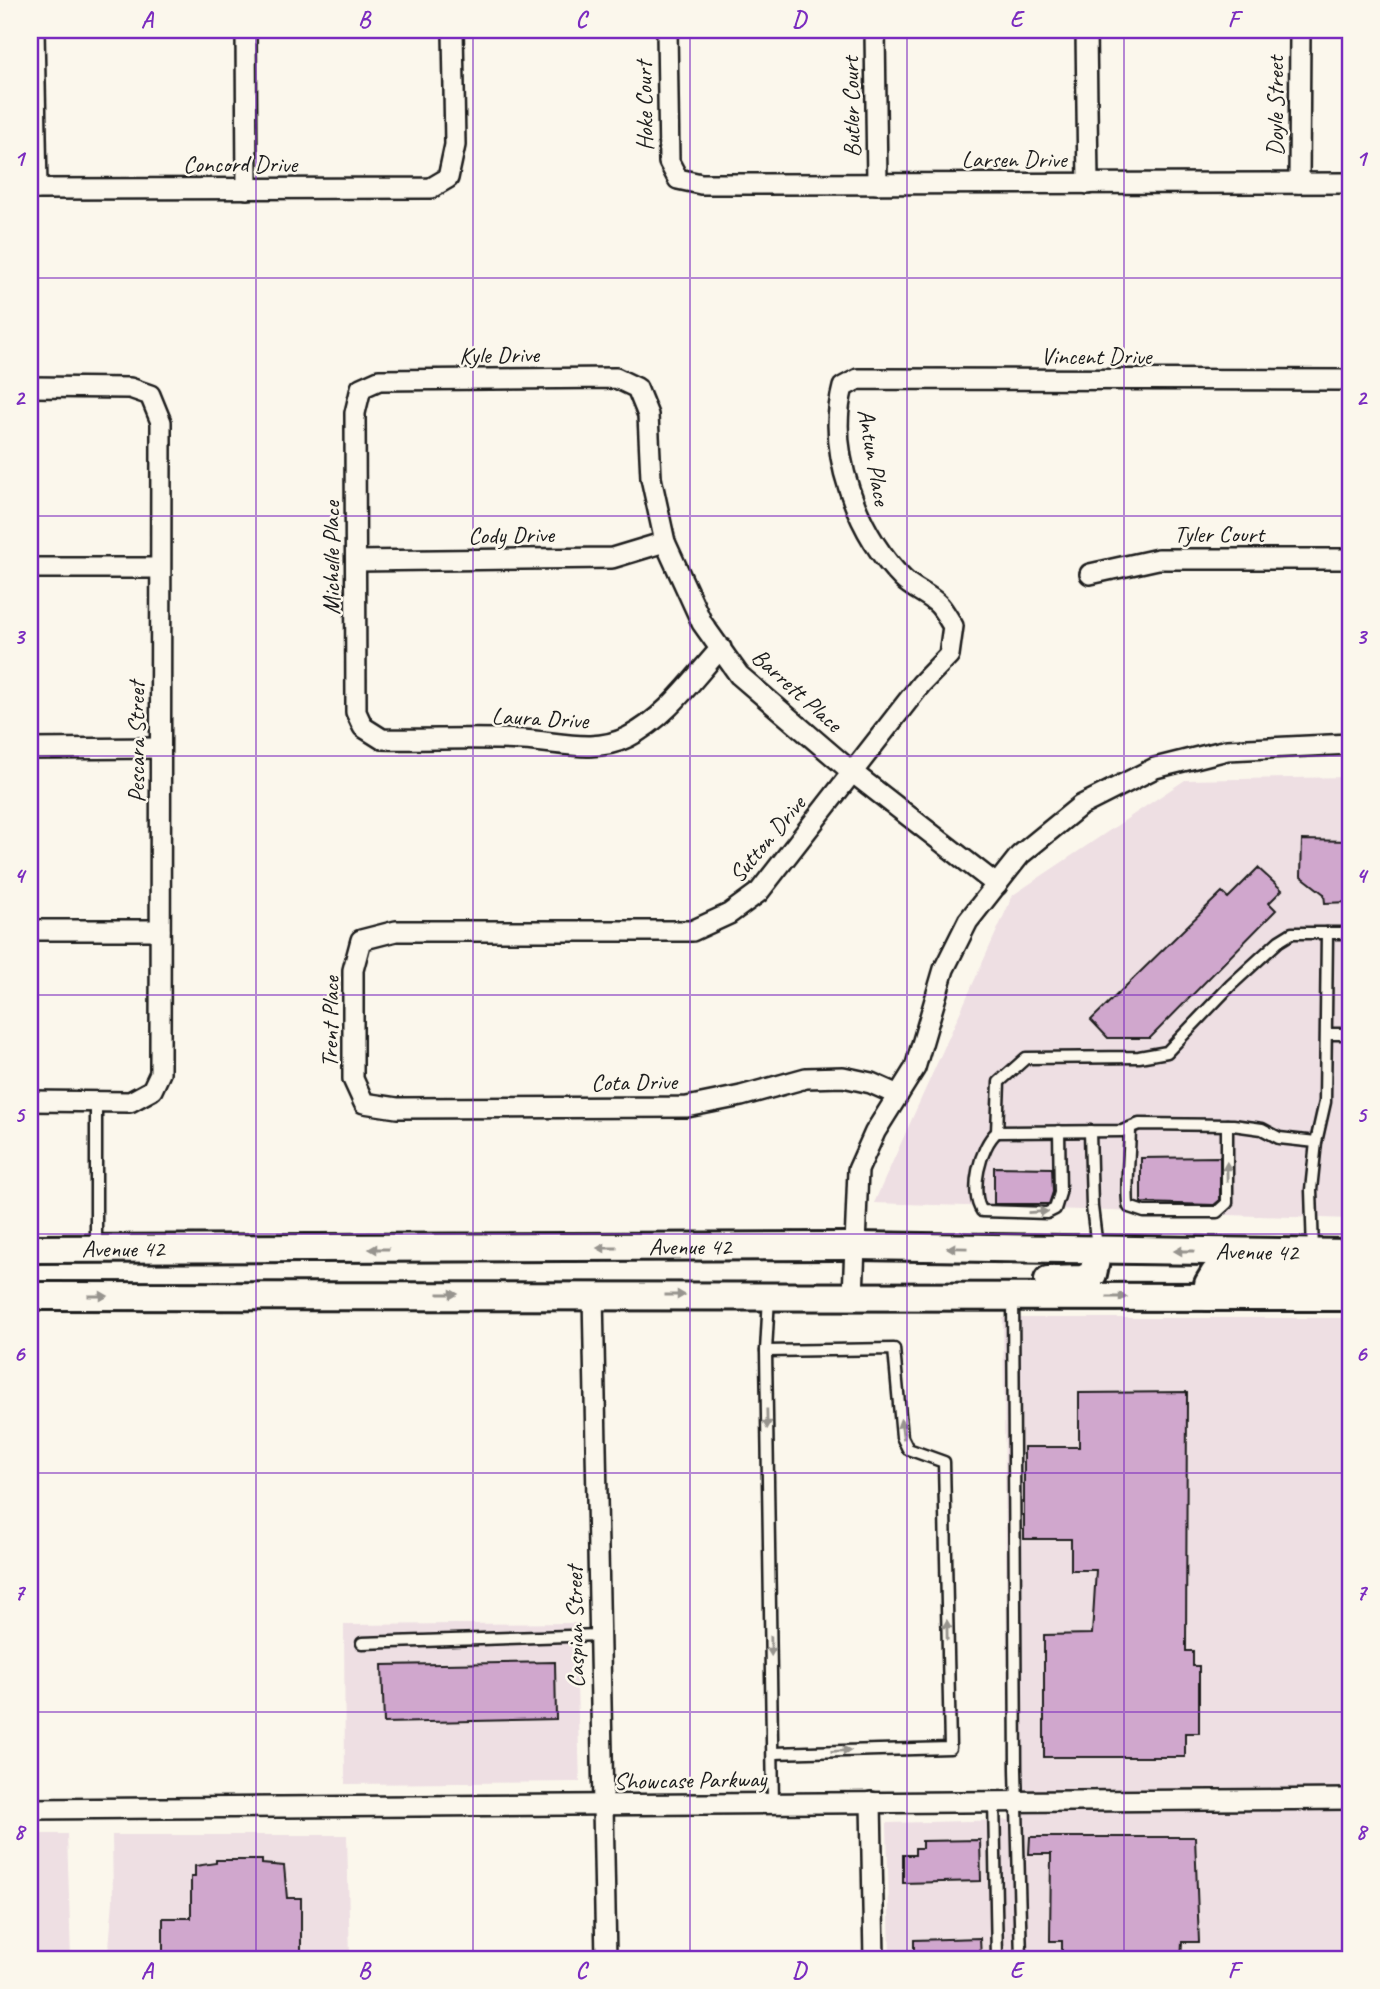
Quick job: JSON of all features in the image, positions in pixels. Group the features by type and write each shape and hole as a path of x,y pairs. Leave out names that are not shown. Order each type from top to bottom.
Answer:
{"main road":[{"name":"Avenue 42","path":"30,1249 415,1250 855,1246 1350,1253"},
{"path":"941,1296 992,1280 1083,1279 1093,1274 1098,1251"},
{"path":"1208,1297 1208,1284 1214,1274 1340,1272 1350,1266"},
{"name":"Avenue 42","path":"30,1296 593,1294 1350,1297"}],"street":[{"path":"33,189 34,30"},
{"path":"246,30 247,189"},
{"name":"Concord Drive","path":"33,189 431,188 448,178 456,145 453,30"},
{"name":"Hoke Court","path":"667,30 669,162 678,179"},
{"name":"Butler Court","path":"875,30 877,184"},
{"path":"1086,30 1088,184"},
{"name":"Doyle Street","path":"1299,183 1300,30"},
{"name":"Larsen Drive","path":"678,179 701,184 1350,183"},
{"name":"Kyle Drive","path":"361,388 379,380 616,378 637,388"},
{"name":"Vincent Drive","path":"843,387 858,379 1350,380"},
{"name":"Pescara Street","path":"30,387 130,388 150,395 161,422 160,1073 152,1090 130,1102 96,1102"},
{"name":"Antun Place","path":"843,387 838,406 840,433 856,512 868,537 884,558 904,581 938,604 953,626"},
{"name":"Michelle Place","path":"361,388 355,413 356,712 363,727"},
{"name":"Barrett Place","path":"637,388 648,415 651,478 665,542 702,623 739,675 852,772 997,885"},
{"name":"Cody Drive","path":"356,561 612,558 665,542"},
{"name":"Tyler Court","path":"1090,574 1158,559 1350,559"},
{"path":"30,568 160,568"},
{"name":"Sutton Drive","path":"361,940 396,931 692,931 729,914 759,892 921,684 949,654 953,626"},
{"name":"Laura Drive","path":"363,727 383,740 522,740 570,746 604,746 628,737 657,719 721,648"},
{"path":"853,1296 858,1170 875,1132 915,1068 944,969 968,921 1020,855 1080,806 1154,768 1227,750 1350,744"},
{"path":"30,749 160,748"},
{"path":"30,930 160,930"},
{"name":"Trent Place","path":"361,940 353,971 353,1079 364,1103"},
{"name":"Cota Drive","path":"364,1103 397,1108 687,1107 806,1078 843,1076 871,1083 898,1095"},
{"path":"30,1101 96,1102"},
{"name":"Caspian Street","path":"593,1294 606,1959"},
{"name":"Showcase Parkway","path":"30,1809 1350,1798"},
{"path":"871,1802 874,1959"}],"lane":[{"path":"997,1132 999,1082 1026,1058 1139,1056 1167,1052 1231,985 1279,941 1292,933 1350,933"},
{"path":"1313,1252 1311,1190 1316,1142 1325,1102 1327,933"},
{"path":"1327,1034 1350,1034"},
{"path":"96,1102 96,1248"},
{"path":"1059,1131 1060,1194 1055,1209 1047,1213 982,1211 976,1197 984,1150 989,1139 997,1132 1130,1129 1139,1124 1227,1125 1262,1129 1279,1138 1316,1142"},
{"path":"1130,1129 1130,1180 1125,1199 1129,1208 1144,1212 1217,1212 1227,1203 1227,1125"},
{"path":"1090,1131 1092,1207 1098,1251"},
{"path":"769,1295 766,1351 774,1803"},
{"path":"1013,1296 1021,1959"},
{"path":"766,1351 894,1349 902,1437 908,1449 944,1462 950,1748 773,1753"},
{"path":"362,1643 600,1635"},
{"path":"994,1800 998,1959"}],"shaded area":[{"path":"1350,777 1350,1219 874,1203 1013,895 1185,780"},
{"path":"1003,1318 1350,1318 1350,1959 890,1959 887,1823 1009,1820"},
{"path":"575,1623 580,1782 345,1784 344,1625"},
{"path":"30,1834 67,1834 71,1959 30,1959"},
{"path":"112,1835 347,1835 350,1959 108,1959 113,1901"}],"building":[{"path":"1302,840 1350,841 1350,902 1325,903 1324,894 1301,876"},
{"path":"1258,868 1282,890 1269,903 1276,910 1150,1038 1108,1038 1091,1020 1222,892 1228,898"},
{"path":"1220,1157 1220,1200 1214,1205 1141,1203 1141,1158"},
{"path":"994,1167 1052,1168 1053,1192 1049,1204 994,1204"},
{"path":"1187,1392 1186,1651 1193,1651 1193,1666 1199,1666 1199,1733 1185,1733 1185,1757 1044,1757 1044,1635 1092,1634 1096,1570 1071,1570 1071,1539 1024,1539 1024,1447 1079,1447 1079,1393"},
{"path":"555,1662 556,1719 384,1723 382,1665"},
{"path":"1030,1837 1195,1837 1199,1942 1182,1942 1181,1959 1062,1959 1062,1941 1050,1941 1051,1854 1029,1854"},
{"path":"980,1840 981,1881 903,1883 903,1855 915,1855 915,1848 922,1848 922,1841"},
{"path":"216,1860 262,1860 262,1864 284,1866 287,1898 301,1898 301,1951 289,1959 163,1959 163,1918 191,1918 191,1877 195,1877 195,1866 216,1863"},
{"path":"980,1938 981,1959 914,1959 914,1940"}]}
